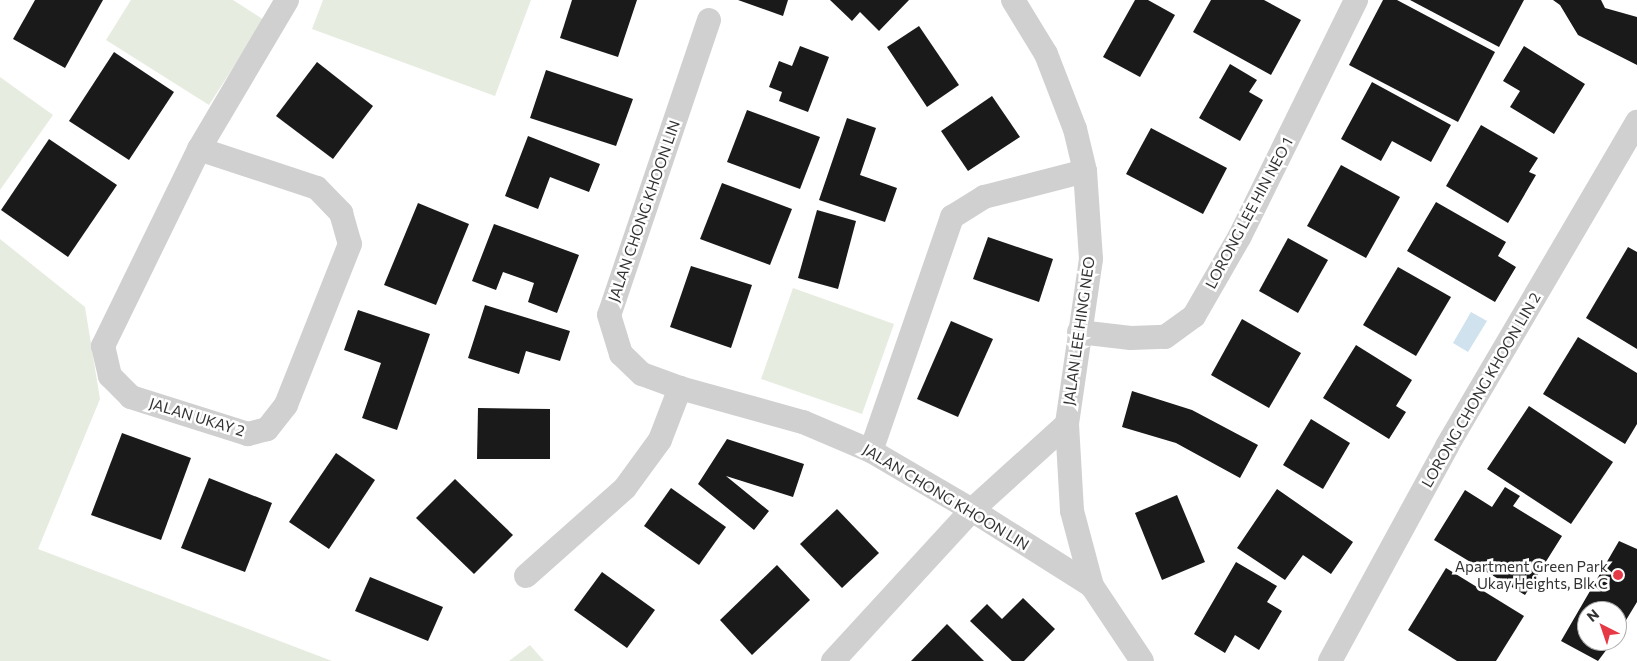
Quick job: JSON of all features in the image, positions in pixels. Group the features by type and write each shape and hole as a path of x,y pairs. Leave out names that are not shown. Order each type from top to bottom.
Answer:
{"street":[{"name":"JALAN UKAY 2","path":"199,149 317,188 341,213 350,244 286,405 267,429 248,434 132,397 110,376 103,346 199,149 287,0"},
{"name":"JALAN LEE HING NEO","path":"1013,0 1046,54 1075,129 1086,171 1091,259 1067,424 1072,511 1092,586"},
{"name":"LORONG LEE HIN NEO 1","path":"1079,332 1131,338 1165,337 1194,316 1240,236 1356,0"},
{"name":"JALAN CHONG KHOON LIN","path":"709,20 609,314 621,354 642,374 680,388 803,422 871,451 972,510 1092,586 1142,661"},
{"name":"LORONG CHONG KHOON LIN 2","path":"1330,661 1447,446 1637,122"},
{"path":"871,451 952,217 984,197 1086,171"},
{"path":"526,576 625,488 660,440 680,388"},
{"path":"833,661 972,510 1067,424"}],"shaded area":[{"path":"131,0 233,0 264,20 209,105 106,40"},
{"path":"323,0 531,0 495,96 312,29"},
{"path":"0,77 53,115 0,190"},
{"path":"0,239 85,307 100,399 38,549 332,661 0,661"},
{"path":"793,288 894,324 862,414 761,379"},
{"path":"530,645 544,661 509,661"}],"water":[{"path":"1471,312 1487,321 1468,352 1453,343"}],"building":[{"path":"35,0 103,0 65,68 13,39"},
{"path":"572,0 637,0 618,57 560,38"},
{"path":"738,0 788,0 783,16"},
{"path":"830,0 909,0 879,31 860,12 852,21"},
{"path":"1135,0 1148,0 1175,15 1140,77 1103,57"},
{"path":"1211,0 1264,0 1301,20 1271,75 1193,32"},
{"path":"1383,0 1397,0 1495,52 1458,122 1349,65"},
{"path":"1410,0 1524,0 1499,47"},
{"path":"1553,0 1601,0 1605,8 1637,17 1637,65 1578,35 1560,5"},
{"path":"919,26 959,85 927,107 887,47"},
{"path":"800,46 829,57 808,112 779,101 782,92 769,87 779,61 792,66"},
{"path":"1524,46 1585,84 1554,134 1510,107 1520,91 1503,81"},
{"path":"114,52 174,92 129,160 69,121"},
{"path":"317,62 373,106 333,159 276,116"},
{"path":"1230,64 1257,80 1249,92 1263,100 1240,141 1199,118"},
{"path":"546,70 633,99 616,146 530,118"},
{"path":"1372,82 1451,125 1431,162 1392,141 1381,161 1341,139"},
{"path":"992,96 1020,137 968,171 941,131"},
{"path":"747,110 820,137 800,189 727,162"},
{"path":"847,118 876,128 860,175 897,188 885,222 819,200"},
{"path":"1481,125 1538,158 1529,172 1536,175 1508,223 1446,186"},
{"path":"1151,128 1227,168 1203,214 1126,174"},
{"path":"528,136 600,164 589,192 550,177 538,209 505,196"},
{"path":"49,139 117,185 68,257 1,210"},
{"path":"1341,165 1400,197 1366,258 1307,226"},
{"path":"722,183 792,209 770,265 700,239"},
{"path":"1436,202 1506,242 1498,256 1516,267 1495,302 1407,251"},
{"path":"418,203 469,224 436,305 384,285"},
{"path":"817,210 856,221 838,289 798,278"},
{"path":"494,224 579,255 557,313 528,302 534,283 503,272 496,290 472,281"},
{"path":"988,237 1053,259 1039,302 973,279"},
{"path":"1288,238 1328,260 1298,313 1259,291"},
{"path":"1628,247 1637,252 1637,349 1586,318"},
{"path":"691,266 752,285 731,348 670,327"},
{"path":"1398,267 1451,297 1416,356 1363,325"},
{"path":"485,305 570,331 560,361 526,351 519,374 468,358"},
{"path":"358,310 430,334 397,430 362,418 381,363 344,350"},
{"path":"1242,319 1301,353 1269,408 1211,375"},
{"path":"951,321 993,339 958,417 917,399"},
{"path":"1578,337 1637,373 1637,424 1625,444 1543,394"},
{"path":"1356,345 1412,380 1396,406 1406,412 1389,439 1323,398"},
{"path":"1132,391 1192,410 1258,445 1240,478 1176,443 1122,427"},
{"path":"1529,406 1613,462 1571,524 1487,469"},
{"path":"478,408 550,409 550,459 477,459"},
{"path":"1311,419 1350,443 1323,489 1283,465"},
{"path":"122,433 191,458 161,540 91,515"},
{"path":"727,439 804,464 793,497 726,476 769,511 754,530 698,484"},
{"path":"336,453 375,480 329,549 289,522"},
{"path":"209,478 272,503 245,572 181,548"},
{"path":"455,479 513,535 474,574 416,518"},
{"path":"1505,487 1520,496 1513,506 1562,536 1525,595 1434,540 1465,490 1492,507"},
{"path":"671,488 726,527 699,565 644,526"},
{"path":"1277,489 1353,542 1331,574 1303,555 1285,580 1237,548"},
{"path":"1177,495 1205,562 1162,580 1135,513"},
{"path":"837,509 879,553 842,588 800,544"},
{"name":"Apartment Green Park Ukay Heights, Blk C","path":"1619,541 1637,549 1637,602 1627,618 1627,601 1584,601"},
{"path":"1236,562 1277,586 1267,602 1282,611 1259,650 1235,635 1225,653 1194,634"},
{"path":"777,565 810,600 752,655 720,620"},
{"path":"1446,568 1524,616 1496,661 1457,661 1408,630"},
{"path":"602,572 655,610 627,648 574,610"},
{"path":"370,577 443,607 428,641 355,611"},
{"path":"1023,598 1055,629 1024,661 1012,661 970,621 987,604 1002,619"},
{"name":"Apartment Green Park Ukay Heights, Blk C","path":"1577,613 1577,650 1561,641"},
{"path":"947,624 984,661 911,661"},
{"name":"Apartment Green Park Ukay Heights, Blk C","path":"1580,651 1606,651 1598,661"}],"place":[{"name":"Apartment Green Park Ukay Heights, Blk C","path":"1618,575"}]}
